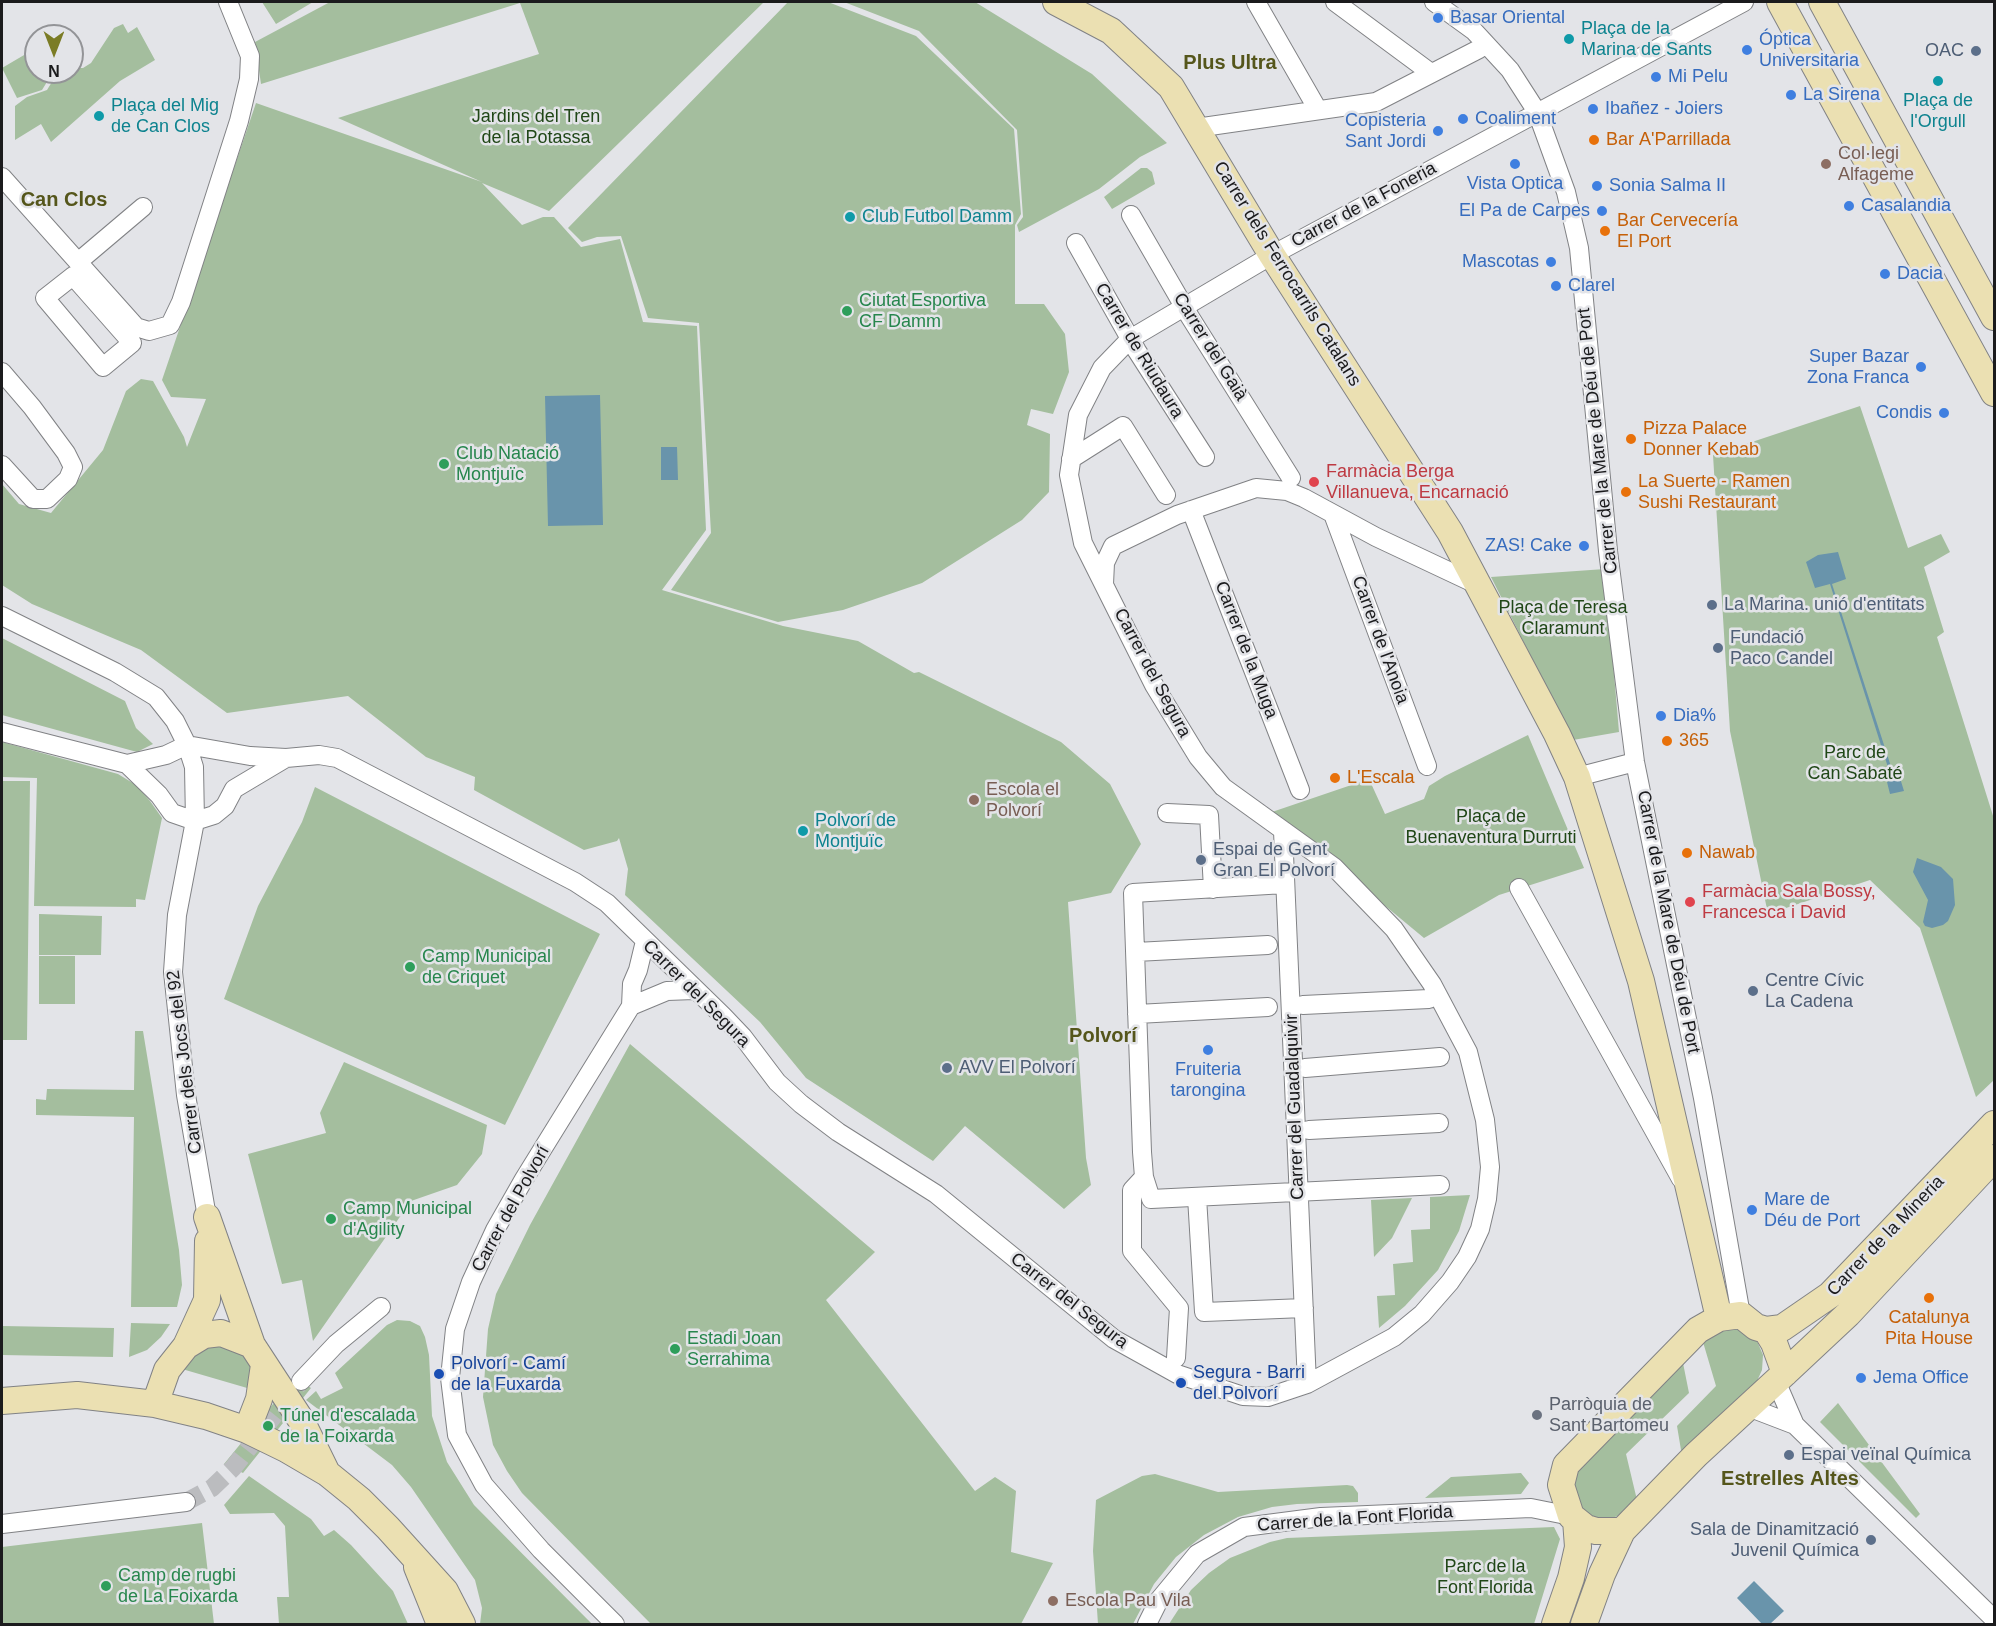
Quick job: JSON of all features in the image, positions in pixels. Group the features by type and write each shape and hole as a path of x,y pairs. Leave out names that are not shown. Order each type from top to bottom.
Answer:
{"street":[{"path":"2,177 136,327 149,331 170,325 181,302 239,121 249,79 250,56 228,2"},
{"name":"Carrer dels Ferrocarrils Catalans","path":"1056,2 1111,31 1171,87 1272,255 1450,532 1478,585"},
{"path":"1256,2 1318,110"},
{"path":"1335,2 1431,73"},
{"name":"Carrer de la Mare de Déu de Port","path":"1434,2 1474,31 1510,70 1537,112 1566,192 1579,248 1608,551 1635,762 1703,1098 1730,1316"},
{"name":"Carrer de la Foneria","path":"1104,584 1083,543 1069,475 1078,415 1089,390 1102,368 1130,339 1183,305 1272,255 1744,2"},
{"path":"1780,2 1995,393"},
{"path":"1822,2 1995,317"},
{"path":"1196,128 1376,102 1479,49"},
{"path":"78,262 143,207"},
{"name":"Carrer del Gaià","path":"1131,215 1183,305 1291,478"},
{"name":"Carrer de Riudaura","path":"1076,243 1130,339 1205,457"},
{"path":"74,276 132,343 103,367 45,298 74,276"},
{"path":"2,372 32,407 66,453 73,468 68,479 47,499 33,499 2,465"},
{"path":"1071,459 1123,426 1166,495"},
{"path":"1079,528 1090,542 1100,547 1113,546 1191,510 1256,488 1287,491 1376,537 1478,585 1577,777 1635,762"},
{"name":"Carrer de la Muga","path":"1191,510 1300,790"},
{"name":"Carrer de l'Anoia","path":"1333,514 1427,766"},
{"path":"1104,584 1105,563 1113,546"},
{"name":"Carrer del Segura","path":"187,745 210,747 227,753 286,758 319,755 337,758 575,882 607,903 743,1037 777,1082 801,1104 838,1132 936,1194 1113,1339 1177,1374 1243,1396 1268,1396 1307,1384 1394,1337 1422,1314 1450,1282 1467,1257 1480,1229 1490,1167 1486,1125 1468,1052 1432,984 1394,929 1334,867 1223,787 1198,757 1154,685 1104,584"},
{"name":"Carrer dels Jocs del 92","path":"2,616 115,672 156,697 175,721 187,745 194,767 195,821 177,915 173,972 186,1095 207,1217"},
{"path":"2,732 127,764 166,755 187,745"},
{"path":"227,753 234,773 234,789"},
{"path":"159,795 157,775 166,755"},
{"name":"Carrer del Segura","path":"195,821 214,815 225,806 234,789 286,758"},
{"path":"127,764 159,795 172,813 195,821"},
{"name":"Carrer de la Mare de Déu de Port","path":"1577,777 1641,981 1690,1197 1730,1316"},
{"path":"1167,813 1209,815 1213,889"},
{"name":"Carrer del Guadalquivir","path":"1283,831 1307,1384"},
{"path":"1285,884 1133,893 1144,1178 1151,1199 1440,1185"},
{"name":"Carrer de la Mare de Déu de Port","path":"1519,888 1690,1197"},
{"name":"Carrer del Polvorí","path":"615,1624 541,1550 484,1485 457,1435 450,1378 455,1329 471,1282 495,1230 631,1006 632,984 645,941"},
{"path":"1136,952 1268,945"},
{"path":"631,1006 667,991 694,990"},
{"path":"1303,1005 1429,999"},
{"path":"1137,1014 1268,1007"},
{"path":"1305,1068 1440,1057"},
{"path":"1308,1130 1439,1123"},
{"name":"Carrer de la Mineria","path":"1766,1330 1782,1328 1830,1295 1995,1124"},
{"name":"Carrer de la Mineria","path":"1622,1531 1696,1455 1848,1314 1995,1158"},
{"path":"1144,1178 1132,1190 1132,1251 1179,1308 1176,1358"},
{"path":"1197,1197 1204,1312 1304,1308"},
{"path":"155,1404 166,1370 186,1346 207,1300 207,1217"},
{"path":"207,1217 258,1355 301,1420 327,1473"},
{"path":"301,1381 336,1344 381,1307"},
{"path":"1536,1508 1561,1485 1566,1465 1693,1334 1730,1316 1766,1330 1774,1343 1780,1377 1796,1425"},
{"path":"186,1346 204,1335 221,1334 258,1355"},
{"path":"247,1430 259,1399 258,1355"},
{"path":"2,1401 77,1395 155,1404 206,1416 247,1430 327,1473 359,1499 388,1528 415,1561 446,1591 462,1624"},
{"path":"1748,1407 1796,1425 1995,1619"},
{"path":"1555,1624 1571,1578 1578,1547 1573,1518 1561,1485"},
{"path":"2,1524 186,1503"},
{"name":"Carrer de la Font Florida","path":"1147,1624 1159,1600 1197,1554 1244,1527 1321,1517 1536,1508 1542,1512 1573,1518"},
{"path":"1573,1518 1596,1531 1622,1531 1602,1574 1584,1624"},
{"path":"415,1561 440,1624"}],"green space":[{"path":"262,2 313,2 276,24"},
{"name":"Jardins del Tren de la Potassa","path":"330,2 764,2 549,211 482,183 522,225 543,217 554,217 581,247 620,239 643,322 697,326 706,530 662,590 783,626 858,641 914,673 919,672 1061,742 1110,784 1141,844 1111,893 1068,902 1086,1158 1091,1185 1064,1209 965,1126 933,1161 806,1078 760,1022 625,895 628,869 619,838 617,841 584,850 474,790 475,777 426,757 348,696 227,713 141,650 32,604 2,585 2,484 19,504 51,513 103,450 126,391 141,379 153,381 184,437 187,447 206,399 171,397 162,380 256,103 482,182 338,118 539,54 520,3 261,84 255,42"},
{"name":"Ciutat Esportiva CF Damm","path":"788,2 828,2 916,36 1014,129 1021,214 1015,225 1015,304 1044,304 1065,334 1069,372 1053,414 1031,409 1027,425 1050,434 1049,492 1022,520 922,583 843,610 778,622 671,590 711,533 699,323 648,318 621,236 597,237 582,242 568,228"},
{"path":"844,2 975,2 1092,74 1167,143 1140,157 1099,189 1019,232 1017,225 1023,217 1017,130 919,31"},
{"path":"123,24 128,33 137,27 155,60 120,81 51,142 41,124 15,140 15,106 27,97 47,90 51,84 84,84 84,67 91,63 114,28"},
{"path":"24,55 24,84 46,84 42,90 17,98 2,68"},
{"path":"1141,168 1147,168 1152,172 1155,184 1112,209 1104,197"},
{"name":"Parc de Can Sabaté","path":"1860,406 1908,548 1941,534 1950,552 1924,567 1944,632 1937,637 1994,819 1994,1080 1976,1097 1920,928 1870,880 1768,914 1730,731 1713,455"},
{"name":"Plaça de Teresa Claramunt","path":"1605,569 1619,732 1573,740 1491,577"},
{"path":"2,638 125,701 136,728 153,744 137,752 2,715"},
{"name":"Plaça de Buenaventura Durruti","path":"1528,735 1584,868 1499,895 1424,938 1272,812 1369,779 1385,814 1424,799 1429,786 1445,776"},
{"path":"2,742 118,774 136,785 162,818 145,900 136,899 136,907 34,906 37,778 2,777"},
{"path":"2,781 30,781 27,1040 2,1040"},
{"name":"Camp Municipal de Criquet","path":"315,787 600,934 505,1125 224,999 258,906 302,822"},
{"path":"39,914 102,916 101,955 39,955"},
{"path":"39,956 75,956 75,1004 39,1004"},
{"path":"135,1031 143,1031 179,1250 182,1285 177,1307 131,1307 134,1117 36,1115 36,1099 46,1100 47,1089 134,1090"},
{"name":"Estadi Joan Serrahima","path":"630,1044 875,1252 826,1300 975,1491 995,1477 1016,1491 1011,1552 1053,1563 1021,1624 651,1624 522,1493 507,1471 493,1445 483,1397 488,1329 496,1294 530,1225"},
{"name":"Camp Municipal d'Agility","path":"344,1062 487,1125 482,1154 457,1185 411,1201 313,1341 302,1280 282,1284 248,1154 326,1133 320,1113"},
{"path":"1470,1195 1459,1231 1438,1270 1405,1306 1379,1328 1377,1296 1395,1295 1393,1264 1413,1262 1411,1230 1430,1229 1430,1197"},
{"path":"1412,1198 1392,1238 1374,1257 1371,1200"},
{"path":"397,1320 410,1321 420,1326 425,1337 429,1355 432,1416 447,1462 474,1505 592,1624 480,1624 482,1608 475,1580 411,1487 392,1465 306,1400 316,1391 321,1399 343,1388 335,1373 387,1325"},
{"path":"131,1323 170,1324 161,1337 147,1350 129,1357"},
{"path":"2,1326 114,1328 113,1357 2,1355"},
{"path":"1734,1328 1746,1331 1757,1341 1763,1355 1762,1370 1757,1381 1682,1456 1677,1426 1716,1386 1703,1342 1715,1332"},
{"path":"211,1343 243,1353 253,1366 254,1390 182,1369 188,1355"},
{"path":"1683,1363 1689,1393 1626,1454 1637,1500 1625,1513 1615,1517 1594,1517 1584,1511 1576,1501 1572,1489 1574,1475"},
{"name":"Túnel d'escalada de la Foixarda","path":"295,1377 311,1388 243,1473 224,1464"},
{"path":"1838,1403 1920,1514 1916,1518 1820,1422"},
{"path":"1521,1473 1529,1483 1521,1494 1425,1498 1451,1477"},
{"path":"1155,1474 1218,1492 1347,1485 1353,1486 1358,1493 1358,1502 1272,1507 1238,1517 1204,1535 1176,1557 1154,1584 1133,1624 1098,1624 1093,1551 1096,1500 1142,1476"},
{"path":"249,1476 311,1519 324,1536 334,1530 351,1545 393,1591 408,1624 279,1624 277,1597 289,1597 285,1526 274,1513 230,1514 224,1505"},
{"name":"Camp de rugbi de La Foixarda","path":"202,1523 214,1624 2,1624 2,1547"},
{"name":"Parc de la Font Florida","path":"1554,1527 1560,1539 1534,1624 1169,1624 1191,1590 1209,1573 1230,1558 1270,1542 1287,1538"}],"water":[{"path":"600,395 603,525 548,526 545,396"},
{"path":"661,447 677,447 678,480 661,480"},
{"path":"1838,552 1846,579 1832,584 1895,779 1900,778 1904,791 1890,794 1887,782 1892,780 1830,584 1815,588 1806,562 1818,555"},
{"path":"1917,858 1941,867 1953,879 1955,905 1948,921 1943,925 1932,928 1925,926 1923,922 1928,900 1913,872"},
{"path":"1754,1581 1784,1611 1770,1624 1762,1624 1737,1598"}],"tunnel":[{"path":"186,1502 212,1488 233,1468 301,1381"}],"place":[{"name":"Basar Oriental","path":"1438,18"},
{"name":"Plaça de la Marina de Sants","path":"1569,39"},
{"name":"Óptica Universitaria","path":"1747,50"},
{"name":"OAC","path":"1976,51"},
{"name":"Mi Pelu","path":"1656,77"},
{"name":"Plaça de l'Orgull","path":"1938,81"},
{"name":"La Sirena","path":"1791,95"},
{"name":"Ibañez - Joiers","path":"1593,109"},
{"name":"Plaça del Mig de Can Clos","path":"99,116"},
{"name":"Coaliment","path":"1463,119"},
{"name":"Copisteria Sant Jordi","path":"1438,131"},
{"name":"Bar A'Parrillada","path":"1594,140"},
{"name":"Vista Optica","path":"1515,164"},
{"name":"Col·legi Alfageme","path":"1826,164"},
{"name":"Sonia Salma II","path":"1597,186"},
{"name":"Casalandia","path":"1849,206"},
{"name":"El Pa de Carpes","path":"1602,211"},
{"name":"Club Futbol Damm","path":"850,217"},
{"name":"Bar Cervecería El Port","path":"1605,231"},
{"name":"Mascotas","path":"1551,262"},
{"name":"Dacia","path":"1885,274"},
{"name":"Clarel","path":"1556,286"},
{"name":"Ciutat Esportiva CF Damm","path":"847,311"},
{"name":"Super Bazar Zona Franca","path":"1921,367"},
{"name":"Condis","path":"1944,413"},
{"name":"Pizza Palace Donner Kebab","path":"1631,439"},
{"name":"Club Natació Montjuïc","path":"444,464"},
{"name":"Farmàcia Berga Villanueva, Encarnació","path":"1314,482"},
{"name":"La Suerte - Ramen Sushi Restaurant","path":"1626,492"},
{"name":"ZAS! Cake","path":"1584,546"},
{"name":"La Marina. unió d'entitats","path":"1712,605"},
{"name":"Fundació Paco Candel","path":"1718,648"},
{"name":"Dia%","path":"1661,716"},
{"name":"365","path":"1667,741"},
{"name":"L'Escala","path":"1335,778"},
{"name":"Escola el Polvorí","path":"974,800"},
{"name":"Polvorí de Montjuïc","path":"803,831"},
{"name":"Nawab","path":"1687,853"},
{"name":"Espai de Gent Gran El Polvorí","path":"1201,860"},
{"name":"Farmàcia Sala Bossy, Francesca i David","path":"1690,902"},
{"name":"Camp Municipal de Criquet","path":"410,967"},
{"name":"Centre Cívic La Cadena","path":"1753,991"},
{"name":"Fruiteria tarongina","path":"1208,1050"},
{"name":"AVV El Polvorí","path":"947,1068"},
{"name":"Mare de Déu de Port","path":"1752,1210"},
{"name":"Camp Municipal d'Agility","path":"331,1219"},
{"name":"Catalunya Pita House","path":"1929,1298"},
{"name":"Estadi Joan Serrahima","path":"675,1349"},
{"name":"Polvorí - Camí de la Fuxarda","path":"439,1374"},
{"name":"Jema Office","path":"1861,1378"},
{"name":"Segura - Barri del Polvorí","path":"1181,1383"},
{"name":"Parròquia de Sant Bartomeu","path":"1537,1415"},
{"name":"Túnel d'escalada de la Foixarda","path":"268,1426"},
{"name":"Espai veïnal Química","path":"1789,1455"},
{"name":"Sala de Dinamització Juvenil Química","path":"1871,1540"},
{"name":"Camp de rugbi de La Foixarda","path":"106,1586"},
{"name":"Escola Pau Vila","path":"1053,1601"}],"district":[{"name":"Plus Ultra","path":"1230,63"},
{"name":"Can Clos","path":"64,200"},
{"name":"Polvorí","path":"1103,1036"},
{"name":"Estrelles Altes","path":"1790,1479"}]}
